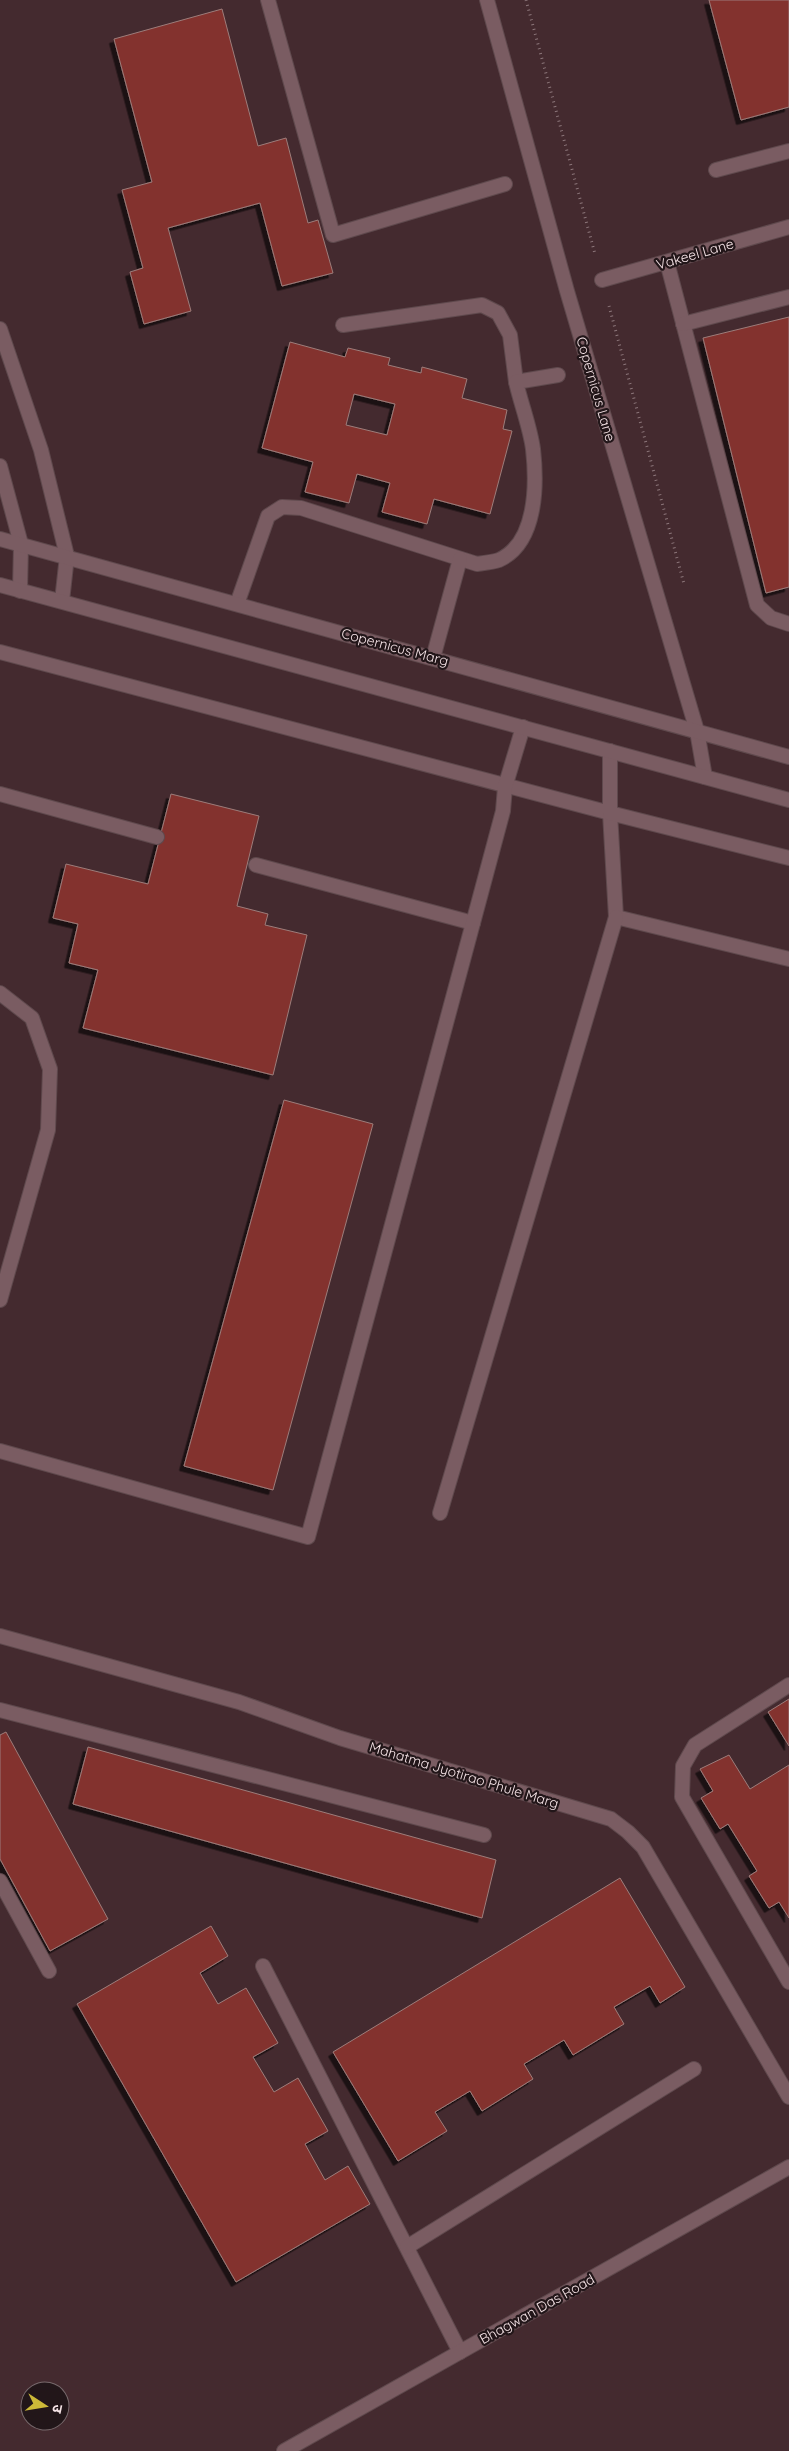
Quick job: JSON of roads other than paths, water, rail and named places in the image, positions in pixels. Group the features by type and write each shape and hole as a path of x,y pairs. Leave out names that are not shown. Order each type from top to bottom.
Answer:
{"street":[{"path":"268,0 332,235 505,184"},
{"name":"Copernicus Lane","path":"486,0 567,291 697,731 705,777"},
{"path":"716,170 789,151"},
{"name":"Vakeel Lane","path":"602,280 789,228"},
{"path":"667,262 757,606 771,618 789,624"},
{"path":"683,324 789,297"},
{"path":"237,604 268,516 282,507 301,508 476,564 499,560 519,545 528,525 535,488 533,448 516,382 510,335 498,313 482,305 343,325"},
{"path":"0,329 41,450 67,556 62,601"},
{"path":"516,382 558,375"},
{"path":"0,466 21,544 20,591"},
{"name":"Copernicus Marg","path":"0,539 789,756"},
{"path":"433,658 460,559"},
{"path":"0,585 789,800"},
{"path":"0,652 506,786 789,858"},
{"path":"0,1451 308,1537 503,811 506,786 522,727"},
{"path":"440,1513 616,917 610,813 610,751"},
{"path":"0,794 157,837"},
{"path":"256,865 473,923"},
{"path":"616,917 789,959"},
{"path":"0,993 32,1018 50,1069 48,1130 0,1300"},
{"name":"Mahatma Jyotirao Phule Marg","path":"0,1636 239,1702 340,1738 611,1819 643,1847 789,2097"},
{"path":"789,1685 695,1745 683,1766 682,1797 789,1982"},
{"path":"0,1710 484,1835"},
{"path":"0,1881 49,1971"},
{"path":"263,1966 460,2352"},
{"path":"407,2247 694,2069"},
{"name":"Bhagwan Das Road","path":"284,2451 789,2167"}]}
